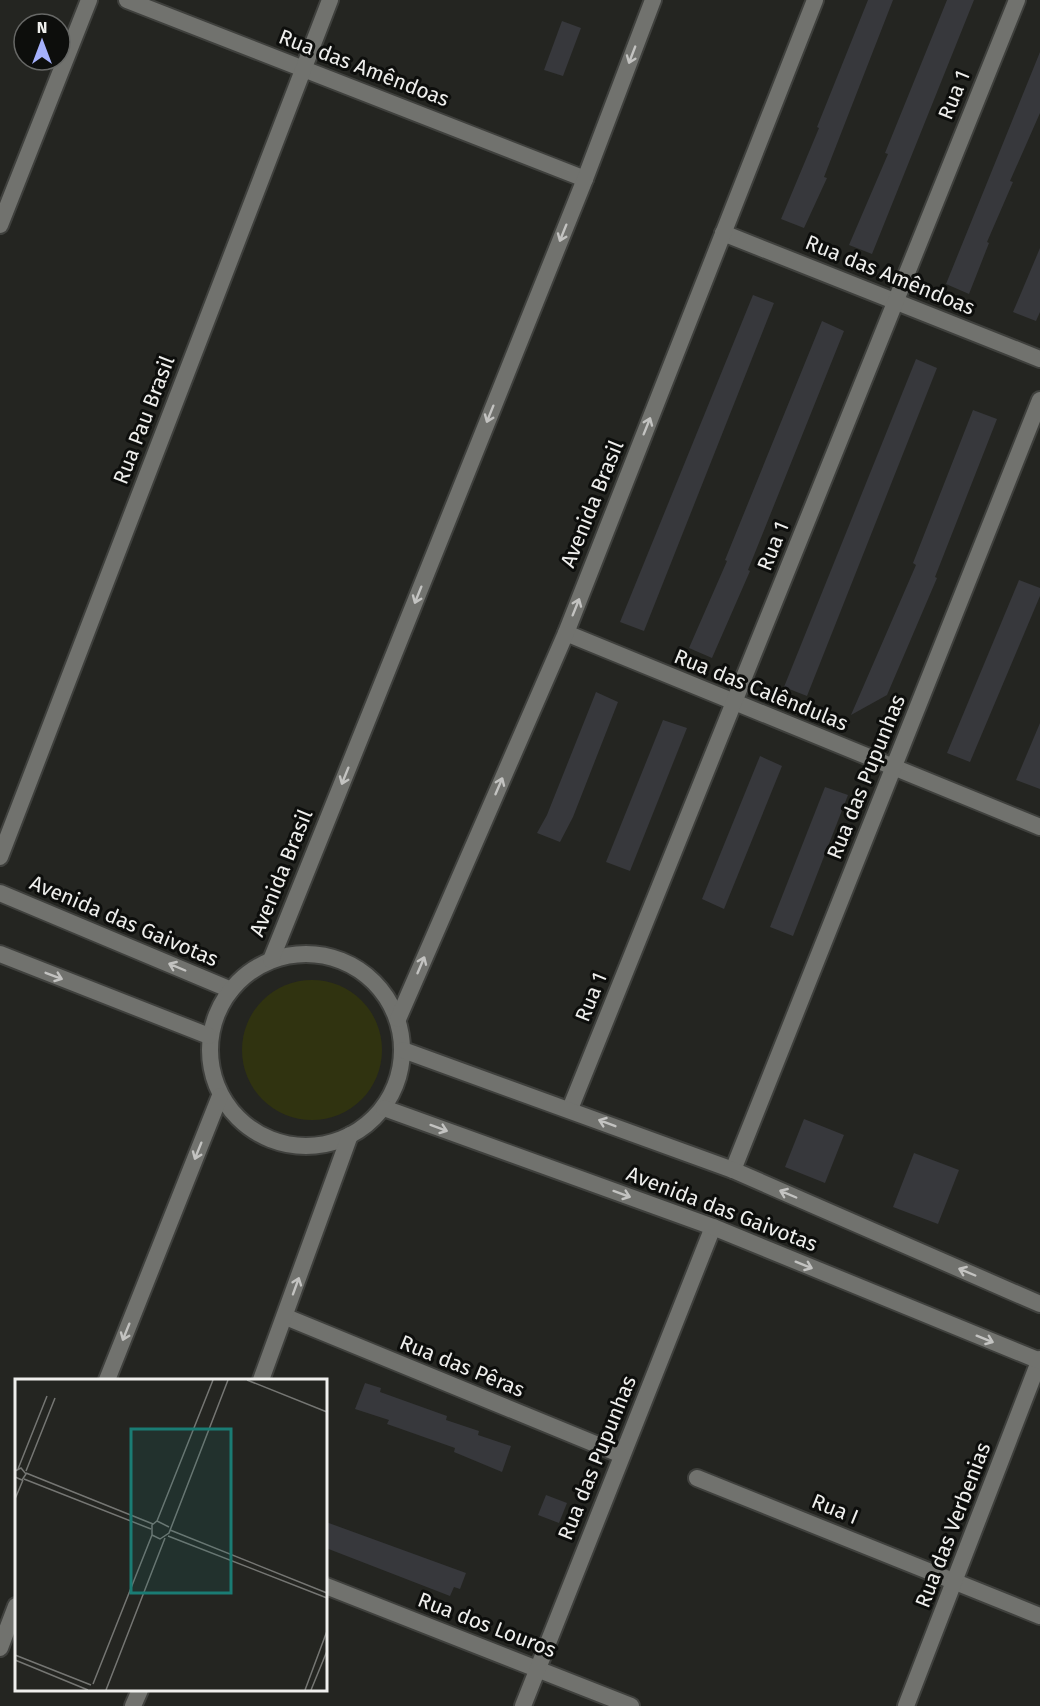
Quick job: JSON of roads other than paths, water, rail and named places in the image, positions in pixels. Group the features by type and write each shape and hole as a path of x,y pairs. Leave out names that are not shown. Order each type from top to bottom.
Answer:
{"street":[{"path":"0,225 89,0"},
{"name":"Rua das Amêndoas","path":"127,0 585,179"},
{"name":"Rua Pau Brasil","path":"0,857 330,0"},
{"name":"Avenida Brasil","path":"270,960 585,179 653,0"},
{"name":"Avenida Brasil","path":"398,1019 566,633 815,0"},
{"name":"Rua 1","path":"570,1109 1017,0"},
{"name":"Rua das Amêndoas","path":"723,233 1040,359"},
{"name":"Rua das Pupunhas","path":"733,1170 1040,400"},
{"name":"Rua das Calêndulas","path":"566,633 893,769 1040,827"},
{"name":"Avenida das Gaivotas","path":"0,893 231,990"},
{"path":"301,953 332,957 342,961 361,970 383,991 398,1019 403,1050 398,1081 384,1108 362,1130 333,1143 300,1147 268,1139 240,1122 220,1096 210,1065 209,1036 222,1002 231,990 242,977 270,960 301,953"},
{"path":"0,954 209,1036"},
{"name":"Avenida das Gaivotas","path":"403,1050 733,1170 1040,1304"},
{"path":"107,1379 220,1096"},
{"name":"Avenida das Gaivotas","path":"384,1108 713,1227 1040,1360"},
{"path":"261,1379 286,1317 350,1135"},
{"name":"Rua das Pupunhas","path":"523,1706 713,1227"},
{"name":"Rua das Pêras","path":"286,1317 622,1455"},
{"name":"Rua das Verbenias","path":"906,1706 956,1582 1040,1360"},
{"name":"Rua I","path":"698,1478 1040,1616"},
{"name":"Rua dos Louros","path":"327,1586 632,1706"},
{"path":"0,1647 15,1609"},
{"path":"133,1706 139,1691"}]}
